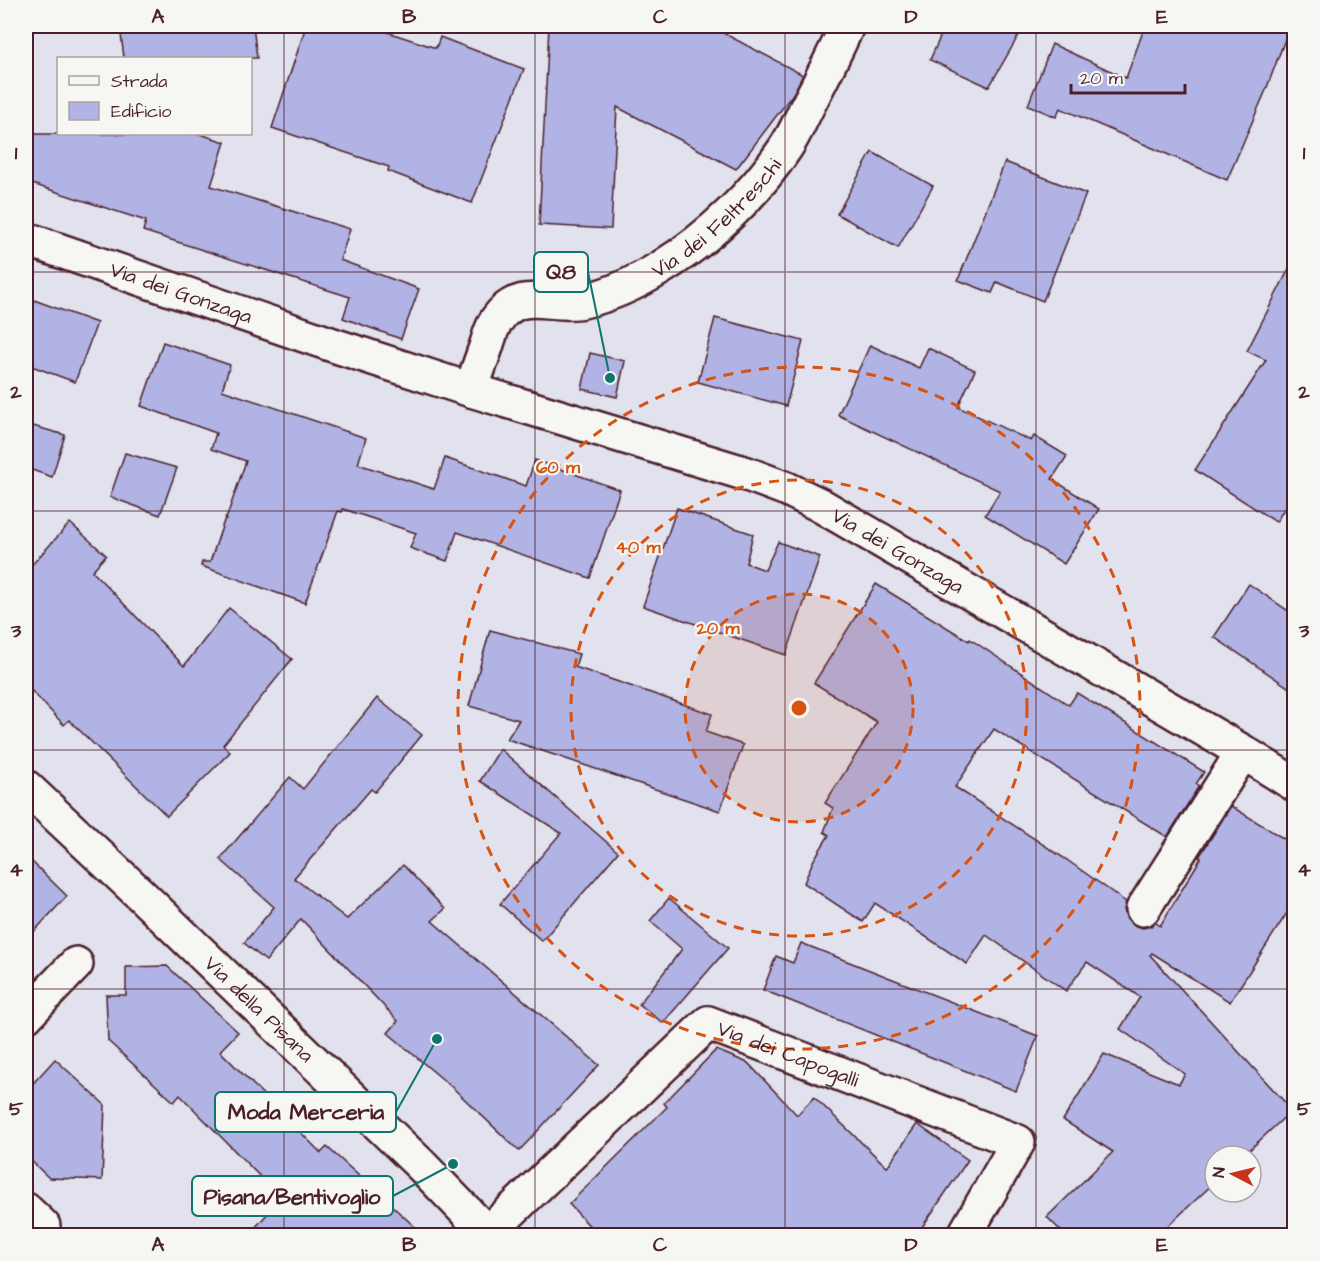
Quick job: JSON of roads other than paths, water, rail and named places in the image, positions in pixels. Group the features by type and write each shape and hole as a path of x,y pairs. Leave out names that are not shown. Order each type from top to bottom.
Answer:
{"street":[{"name":"Via dei Feltreschi","path":"471,390 493,327 509,308 533,299 564,303 582,302 633,284 664,266 724,219 754,190 787,146 847,26"},
{"name":"Via dei Gonzaga","path":"26,238 336,346 471,390 747,474 787,489 820,505 1294,784"},
{"path":"1143,909 1243,752"},
{"name":"Via della Pisana","path":"26,787 489,1234"},
{"path":"26,1016 76,964"},
{"name":"Via dei Capogalli","path":"489,1234 708,1023 1018,1142 963,1236"},
{"path":"26,1210 43,1226 34,1236"}],"place":[{"name":"Q8","path":"610,378"},
{"name":"Moda Merceria","path":"437,1039"},
{"name":"Pisana/Bentivoglio","path":"453,1164"}]}
